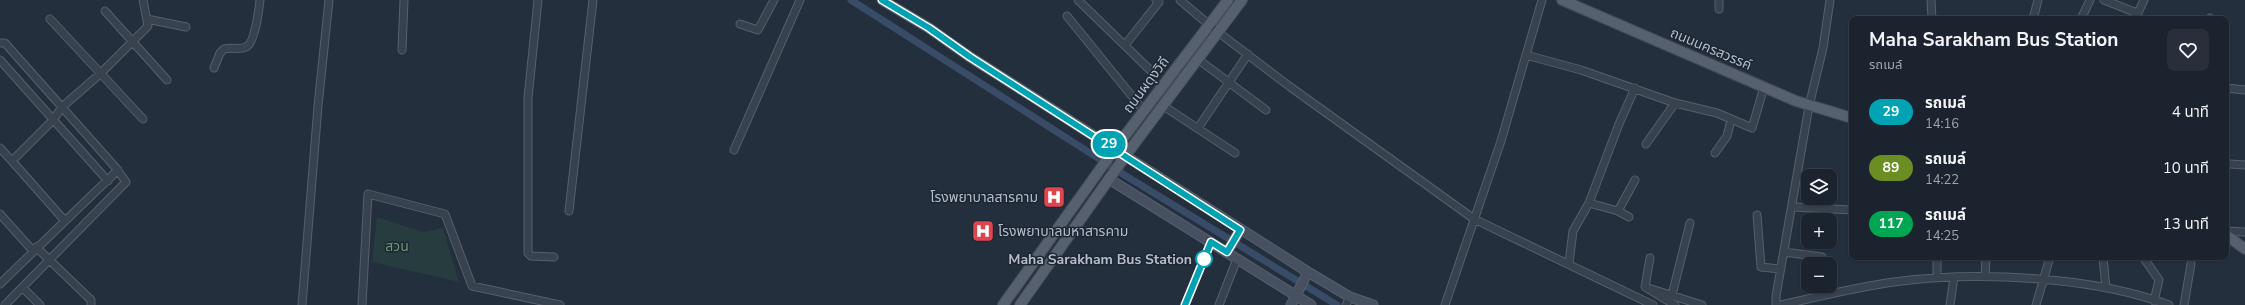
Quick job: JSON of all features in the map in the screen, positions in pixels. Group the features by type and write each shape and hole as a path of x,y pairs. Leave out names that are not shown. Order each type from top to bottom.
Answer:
{"main road":[{"name":"ถนนผดุงวิถี","path":"1020,305 1214,29 1228,0"},
{"name":"ถนนผดุงวิถี","path":"1003,305 1102,166 1144,111 1214,29 1242,0"},
{"name":"ถนนนครสวรรค์","path":"1562,0 1809,106 1849,117"},
{"path":"2229,237 2245,249"}],"street":[{"path":"12,161 53,120 62,108 100,74 148,26 143,0"},
{"path":"214,68 220,53 224,48 247,47 250,43 258,18 260,0"},
{"path":"302,305 318,106 329,0"},
{"path":"402,50 404,0"},
{"path":"538,0 528,98 528,253 531,256 554,257"},
{"path":"569,211 592,0"},
{"path":"740,24 758,30 774,0"},
{"path":"734,150 800,0"},
{"path":"882,0 1113,151 1308,272 1348,301 1373,305"},
{"path":"1079,0 1150,70"},
{"path":"1125,45 1159,2 1156,0"},
{"path":"1180,0 1214,29 1474,219 1523,244 1569,263 1653,305"},
{"path":"1445,305 1501,141 1542,0"},
{"path":"1719,0 1719,9"},
{"path":"1776,305 1809,106 1823,48 1830,0"},
{"path":"1931,0 1932,16"},
{"path":"2034,16 2038,0"},
{"path":"2082,16 2090,0"},
{"path":"2104,0 2136,16 2144,0"},
{"path":"105,11 167,80"},
{"path":"1067,16 1144,111"},
{"path":"50,19 143,119"},
{"path":"146,19 186,27"},
{"path":"0,43 5,43 118,170 126,182 5,305"},
{"path":"1198,128 1248,54"},
{"path":"1526,56 1635,88 1675,103 1717,113 1752,128 1764,87"},
{"path":"0,60 108,181"},
{"path":"1203,63 1266,110"},
{"path":"1569,263 1573,231 1589,203 1619,124 1635,88"},
{"path":"2229,88 2245,90"},
{"path":"1646,144 1675,103"},
{"path":"1162,105 1235,153"},
{"path":"1714,153 1727,136 1731,120"},
{"path":"0,148 64,221"},
{"path":"2230,164 2245,166"},
{"path":"0,284 118,170"},
{"path":"1111,176 1237,259 1311,305"},
{"path":"1618,211 1635,180"},
{"path":"362,305 368,194 445,214 472,286 560,305"},
{"path":"1589,203 1618,211 1629,217"},
{"path":"1793,207 1849,210"},
{"path":"0,214 35,249 51,259 91,300 91,305"},
{"path":"1756,215 1761,267 1781,269"},
{"path":"1672,295 1690,223"},
{"path":"1227,252 1240,230"},
{"path":"2229,231 2245,232"},
{"path":"1185,305 1211,242"},
{"path":"1784,252 1816,257"},
{"path":"1645,287 1650,258"},
{"path":"1219,305 1237,259"},
{"path":"1937,260 1937,278"},
{"path":"1984,277 1986,260"},
{"path":"2036,305 2049,260"},
{"path":"2103,260 2106,288"},
{"path":"2145,260 2159,280 2154,301"},
{"path":"2184,305 2191,264"},
{"path":"1291,305 1308,272"},
{"path":"1950,305 1954,277"},
{"path":"1781,305 1892,282 1954,277 2043,279 2106,288 2169,305"},
{"path":"1645,287 1702,305"},
{"path":"1645,287 1675,305"},
{"path":"23,288 40,305"}],"green space":[{"name":"สวน","path":"377,217 423,232 443,228 459,282 372,262"}],"waterway":[{"path":"851,0 1126,176 1337,305"}],"bus line":[{"name":"29","path":"882,0 929,28 970,57 1119,150 1240,230 1227,252 1211,242 1185,305"}],"place":[{"name":"โรงพยาบาลสารคาม","path":"1054,197"},
{"name":"โรงพยาบาลมหาสารคาม","path":"983,231"},
{"name":"Maha Sarakham Bus Station","path":"1204,259"}]}
